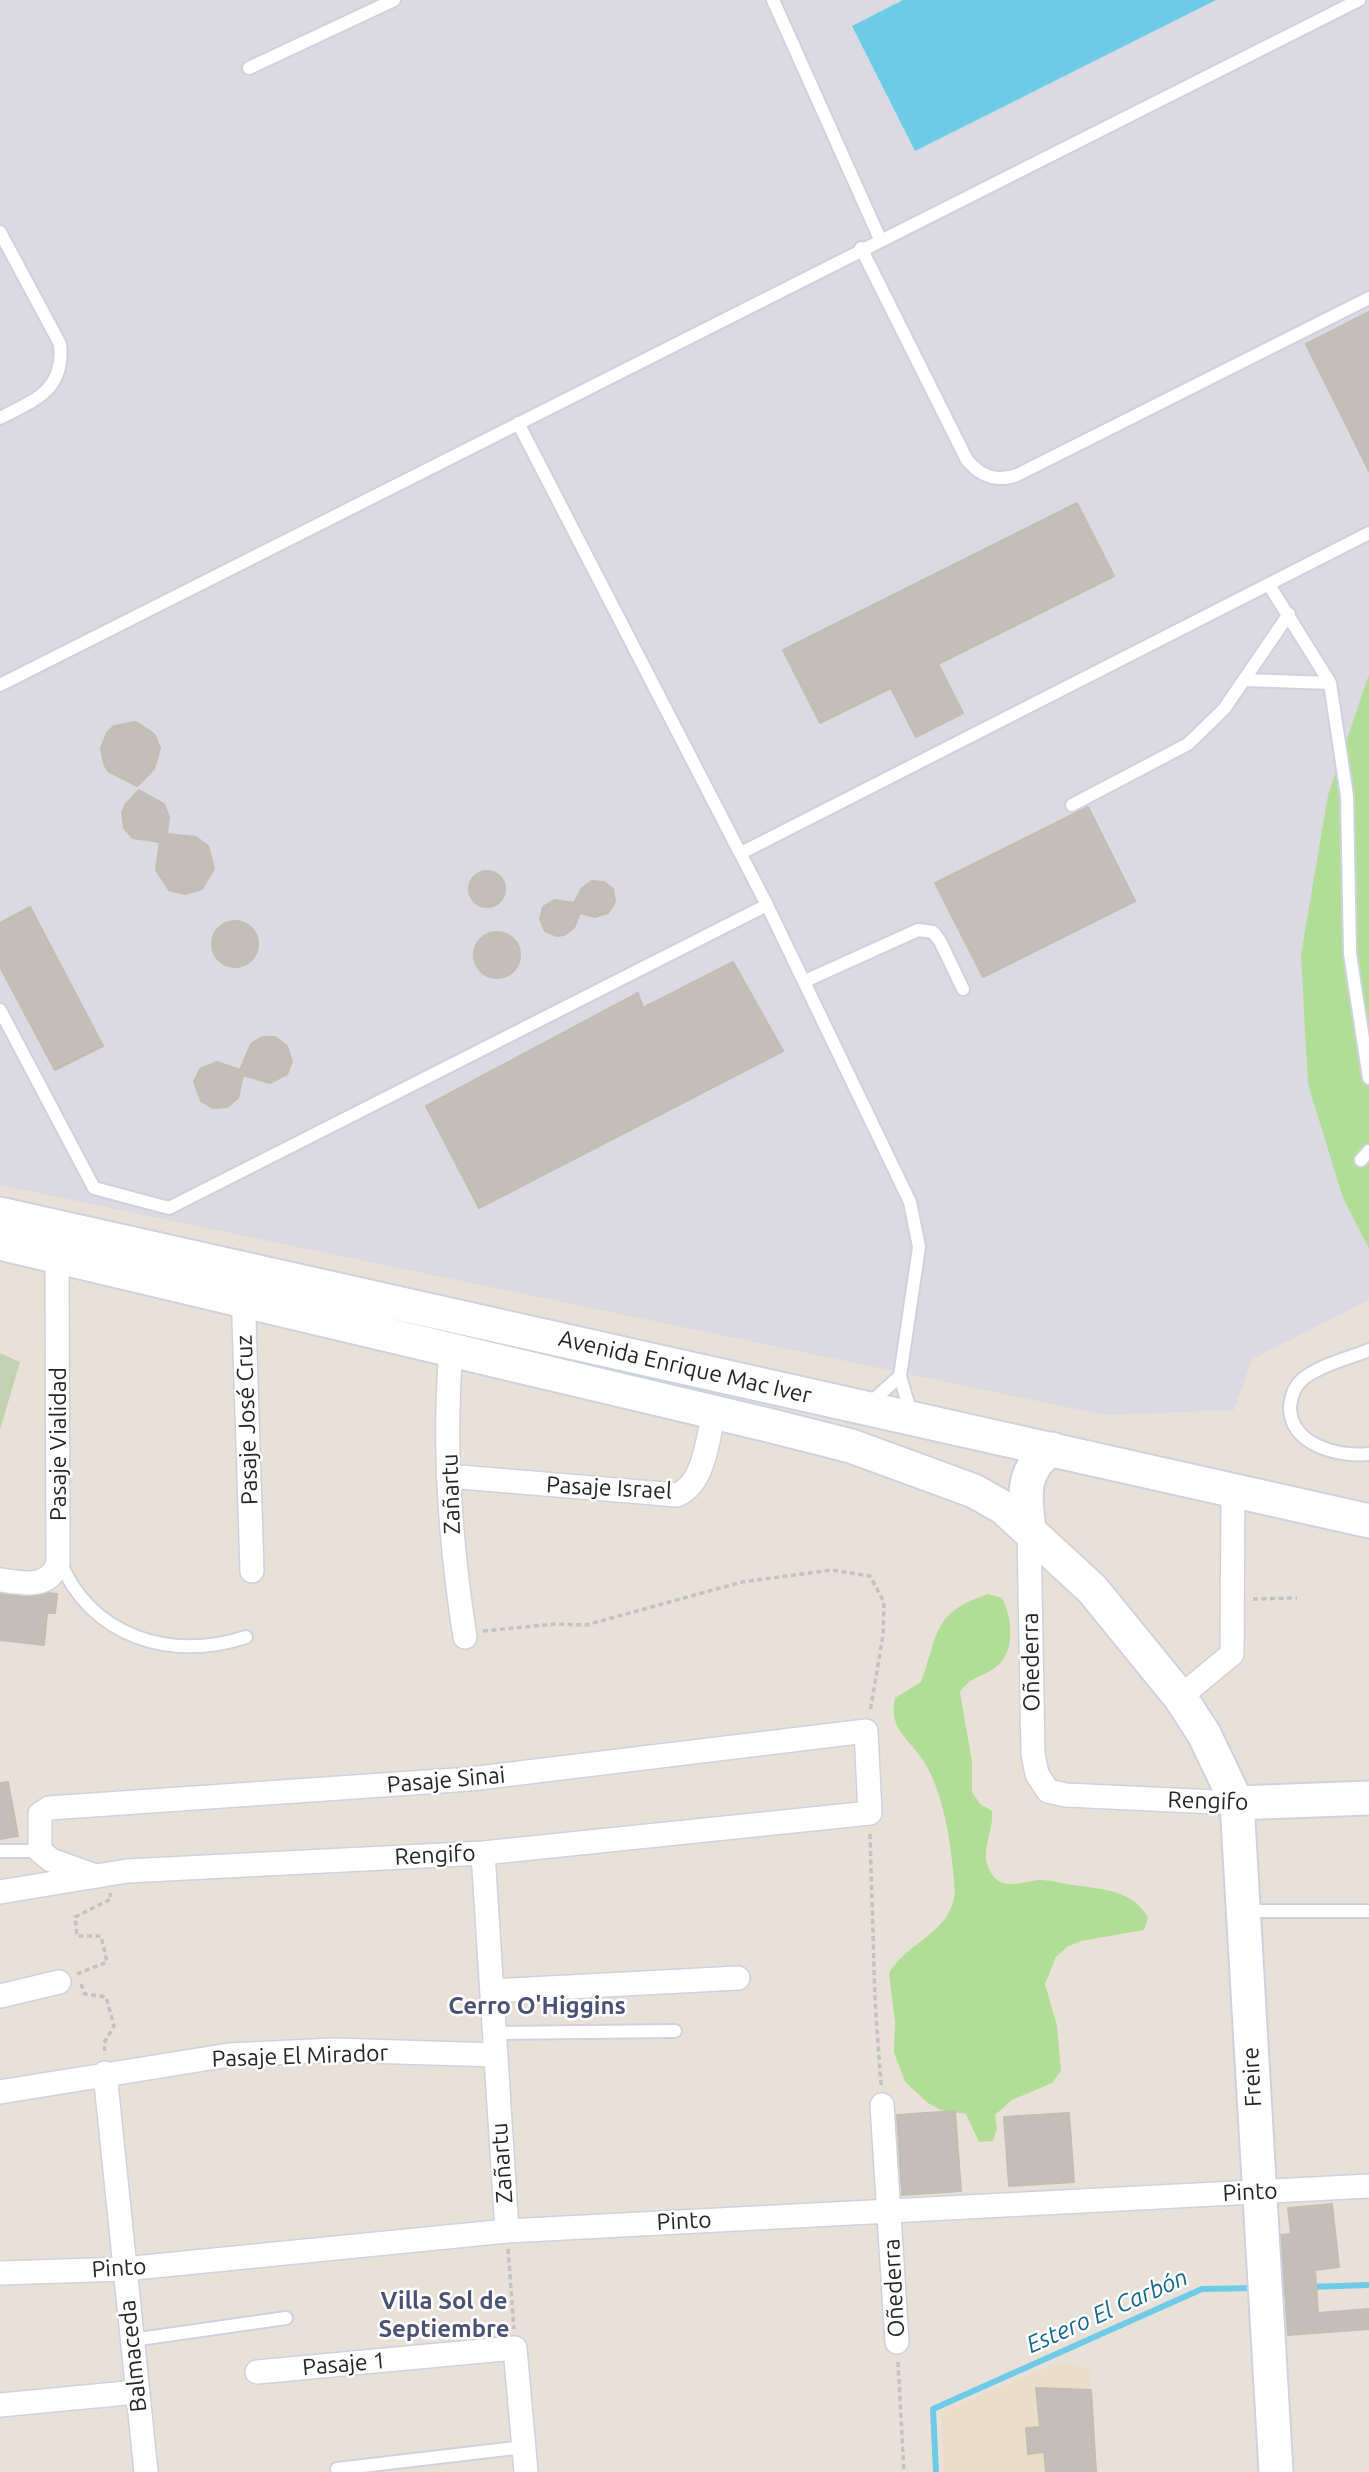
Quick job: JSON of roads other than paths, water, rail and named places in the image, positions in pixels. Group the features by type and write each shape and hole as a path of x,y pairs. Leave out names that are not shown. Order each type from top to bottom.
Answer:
{"main road":[{"name":"Avenida Enrique Mac Iver","path":"0,1214 243,1283 451,1350 813,1437 945,1479 1004,1508 1029,1530"},
{"name":"Avenida Enrique Mac Iver","path":"0,1243 57,1256 243,1283 517,1329 1369,1521"},
{"path":"511,1365 517,1329"},
{"path":"813,1437 865,1407"},
{"path":"912,1418 945,1479"},
{"path":"1029,1530 1026,1480 1036,1461 1052,1449"},
{"name":"Freire","path":"1029,1530 1092,1590 1180,1697 1204,1734 1237,1803 1276,2472"},
{"name":"Rengifo","path":"1237,1803 1369,1798"}],"street":[{"name":"Pasaje Vialidad","path":"57,1256 58,1556"},
{"name":"Pasaje José Cruz","path":"243,1283 252,1572"},
{"name":"Zañartu","path":"451,1350 448,1476 453,1565 465,1637"},
{"name":"Pasaje Israel","path":"448,1476 677,1495 691,1487 698,1476 714,1413"},
{"path":"1180,1697 1232,1654 1233,1490"},
{"name":"Oñederra","path":"1029,1530 1032,1754 1037,1774 1048,1791"},
{"path":"0,1580 29,1583 45,1581 56,1569 58,1556"},
{"name":"Rengifo","path":"0,1892 101,1874 483,1853 870,1813 866,1731"},
{"name":"Pasaje Sinai","path":"40,1851 40,1814 49,1808 470,1779 866,1731"},
{"name":"Rengifo","path":"1048,1791 1066,1795 1237,1803"},
{"path":"40,1851 51,1860 101,1874"},
{"name":"Zañartu","path":"483,1853 507,2231"},
{"path":"492,1991 738,1978"},
{"path":"0,1996 59,1982"},
{"name":"Pasaje El Mirador","path":"0,2092 229,2055 495,2044"},
{"name":"Balmaceda","path":"105,2073 146,2472"},
{"name":"Oñederra","path":"882,2105 897,2342"},
{"name":"Pinto","path":"0,2273 124,2269 507,2231 1369,2186"},
{"name":"Pasaje 1","path":"257,2372 515,2348 524,2446"},
{"path":"0,2405 137,2392"},
{"path":"524,2446 526,2472"}],"lane":[{"path":"250,68 394,0"},
{"path":"773,0 880,239"},
{"path":"0,685 861,248 1359,0"},
{"path":"0,232 60,344 61,355 57,377 45,393 0,418"},
{"path":"861,248 967,460 981,474 999,479 1017,475 1369,299"},
{"path":"518,423 741,852 910,1202 919,1247 900,1376 912,1418"},
{"path":"741,852 1369,533"},
{"path":"1269,585 1330,683 1347,796 1350,954 1369,1078"},
{"path":"1072,805 1188,744 1224,709 1289,614"},
{"path":"1245,680 1330,683"},
{"path":"0,1010 94,1188 169,1208 767,905"},
{"path":"805,981 918,930 933,932 940,941 963,989"},
{"path":"1369,1350 1305,1377 1294,1391 1290,1408 1295,1428 1309,1443 1328,1449 1369,1454"},
{"path":"865,1407 900,1376"},
{"path":"58,1556 71,1584 90,1608 104,1621 136,1638 189,1648 227,1643 246,1637"},
{"path":"0,1851 40,1851"},
{"path":"1242,1911 1369,1911"},
{"path":"495,2044 675,2031"},
{"path":"132,2340 286,2318"},
{"path":"337,2469 524,2446"}],"water":[{"path":"903,0 1216,0 915,151 852,26"}],"waterway":[{"name":"Estero El Carbón","path":"1308,2287 1369,2285"},
{"name":"Estero El Carbón","path":"936,2472 933,2409 1202,2289 1255,2288"}],"district":[{"name":"Cerro O'Higgins","path":"537,2006"},
{"name":"Villa Sol de Septiembre","path":"444,2315"}]}
